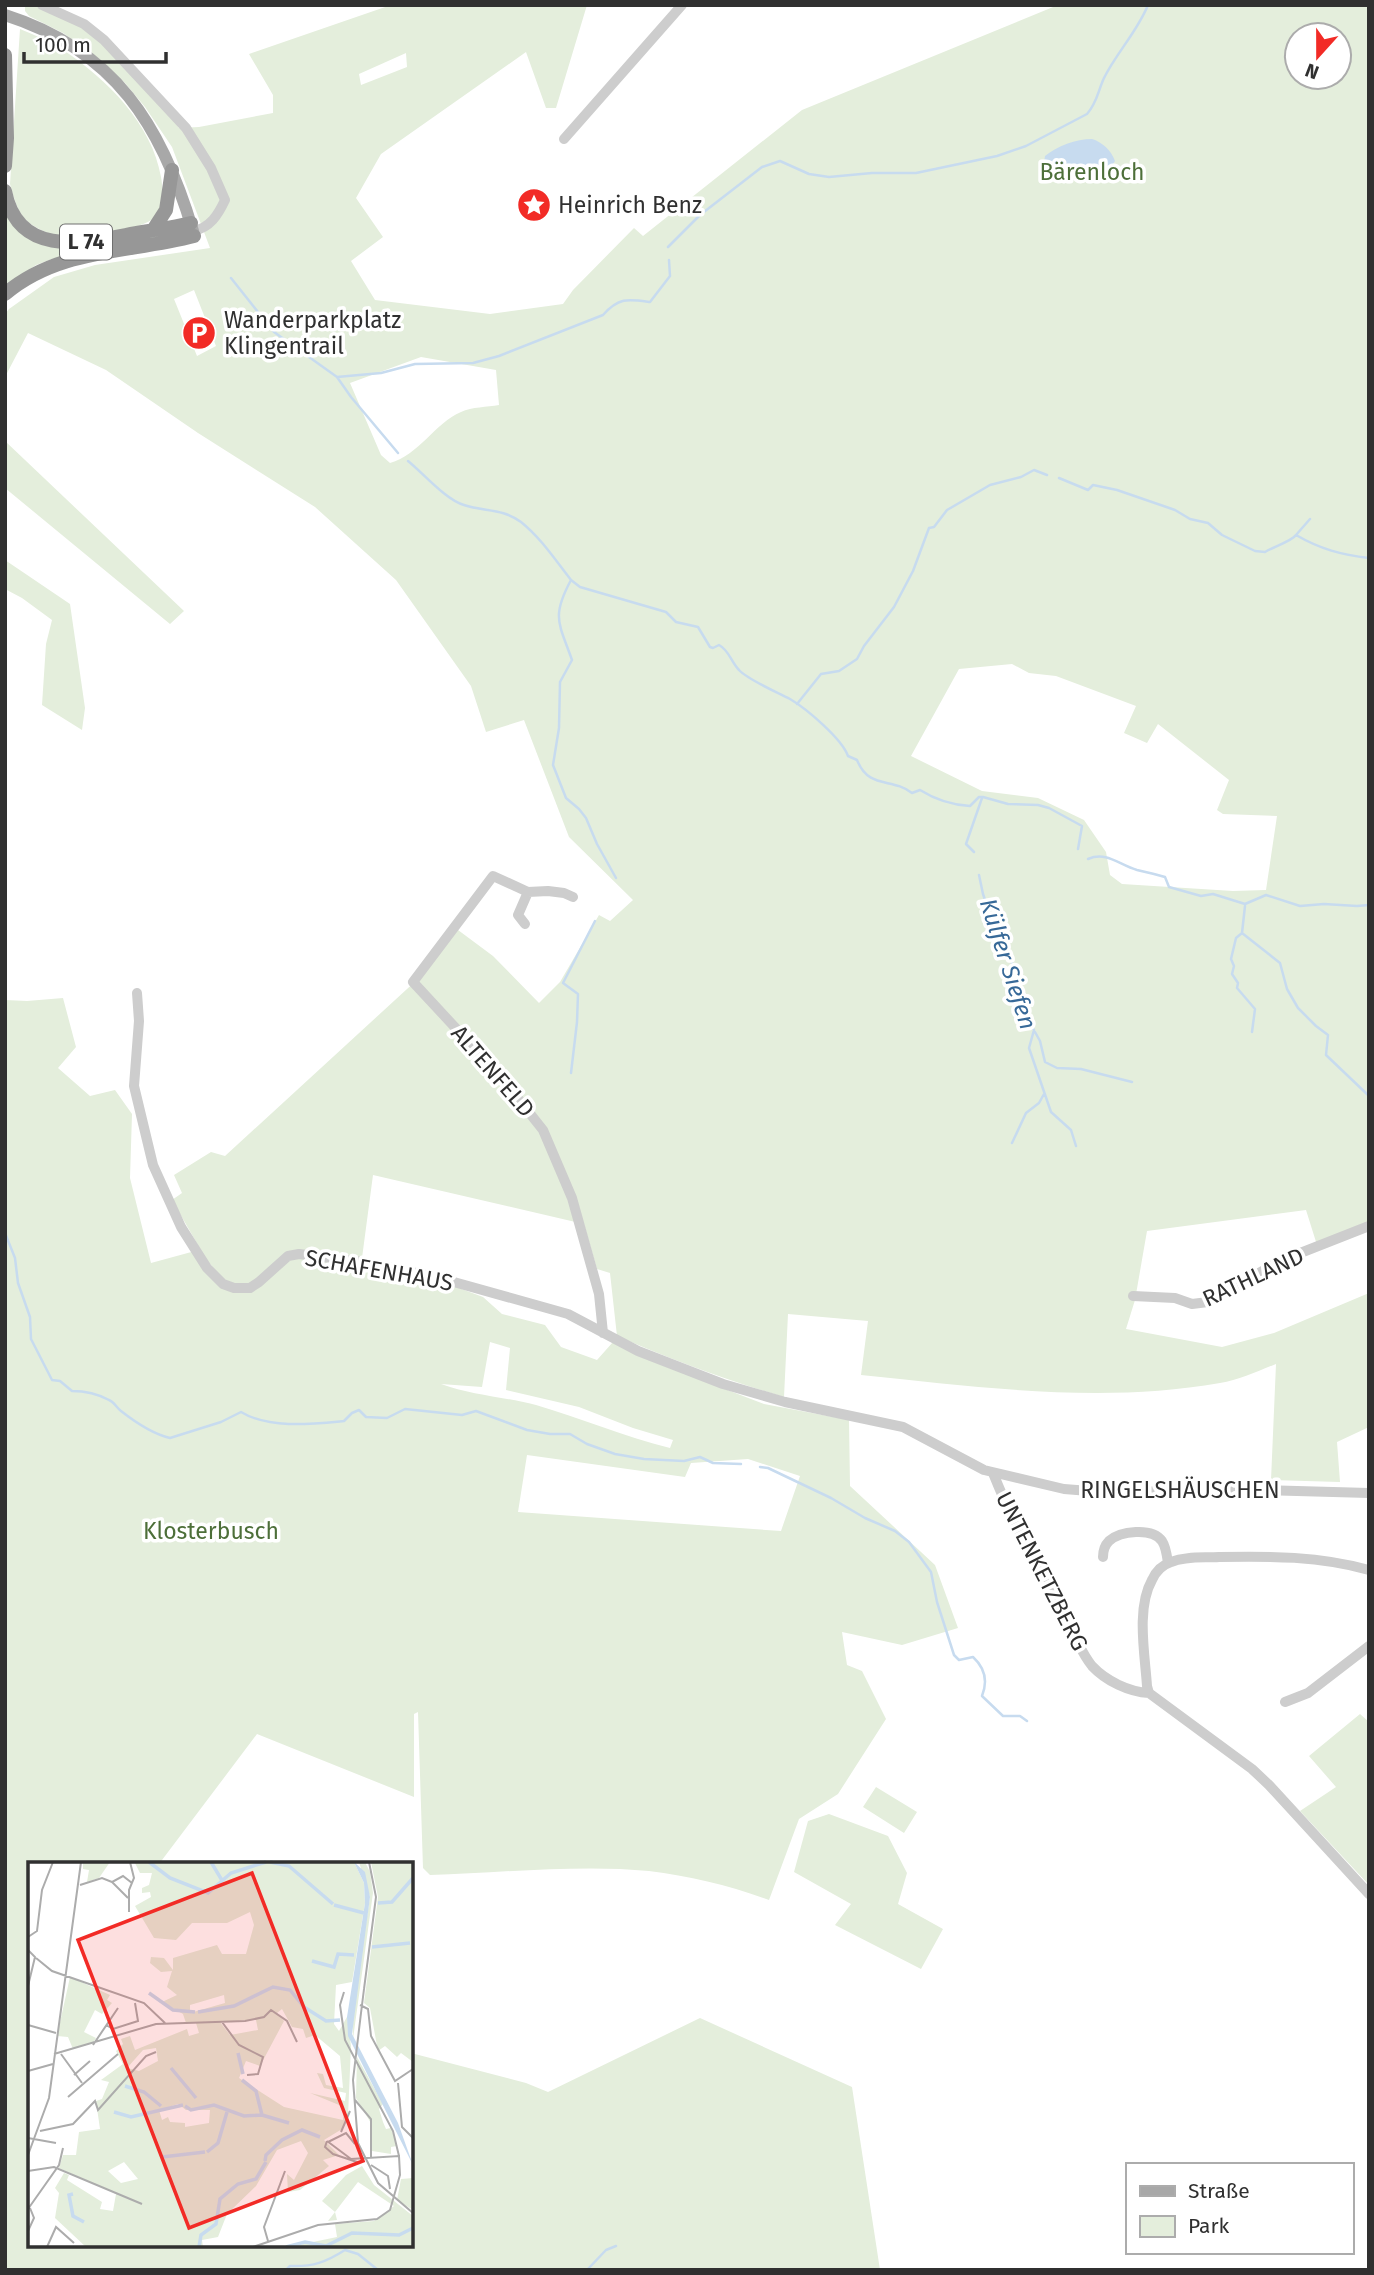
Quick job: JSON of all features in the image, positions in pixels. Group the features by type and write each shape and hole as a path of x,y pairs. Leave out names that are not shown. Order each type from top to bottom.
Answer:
{"highway":[{"path":"5,55 5,166"},
{"path":"153,230 166,210 172,170"},
{"name":"L 74","path":"5,191 11,210 20,222 37,236 51,241 80,243 153,230 192,230"},
{"name":"L 74","path":"5,294 30,275 63,261 192,230"}],"main road":[{"path":"5,15 59,38 89,58 107,73 140,110 172,170 192,230"}],"street":[{"path":"42,5 84,24 104,40 186,128 211,168 225,200 220,211 207,226 192,230"},
{"path":"564,139 682,5"},
{"name":"ALTENFELD","path":"573,897 548,891 528,892 493,876 413,982 501,1077 543,1130 572,1198 599,1294 603,1333"},
{"path":"525,924 518,915 528,892"},
{"name":"SCHAFENHAUS","path":"136,993 139,1021 134,1086 153,1165 181,1227 215,1278 234,1288 250,1288 288,1256 305,1254 346,1259 436,1277 568,1314 638,1351"},
{"name":"RATHLAND","path":"1133,1296 1175,1298 1192,1304 1208,1302 1280,1261 1369,1226"},
{"name":"UNTENKETZBERG","path":"638,1351 746,1392 910,1430 993,1474 1031,1553 1060,1598 1079,1644 1093,1666 1104,1677 1131,1690 1149,1693 1252,1769 1369,1894"},
{"name":"RINGELSHÄUSCHEN","path":"993,1474 1065,1489 1102,1492 1265,1490 1369,1493"},
{"path":"1103,1557 1104,1548 1116,1537 1126,1533 1149,1534 1160,1538 1164,1544 1168,1563"},
{"path":"1149,1693 1145,1659 1145,1601 1151,1580 1157,1571 1168,1563 1192,1558 1274,1556 1369,1570"},
{"path":"1285,1702 1308,1693 1369,1646"}],"green space":[{"name":"Bärenloch","path":"25,5 36,5 79,26 102,43 179,128 199,127 273,113 273,95 249,54 391,5 587,5 556,108 546,108 526,52 381,154 356,198 383,237 351,261 375,300 490,314 563,304 573,290 634,228 643,236 802,110 1058,5 1369,5 1369,1222 1317,1245 1306,1210 1147,1231 1135,1300 1126,1329 1222,1347 1274,1333 1369,1293 1369,1427 1337,1442 1340,1482 1271,1480 1276,1364 1220,1383 1130,1392 1040,1391 861,1375 868,1321 788,1314 784,1397 699,1369 617,1336 610,1273 597,1269 584,1224 373,1175 362,1258 300,1250 249,1286 225,1282 206,1259 172,1200 182,1193 174,1175 211,1152 225,1156 419,978 458,930 493,956 539,1003 560,982 599,915 610,921 633,900 569,837 524,720 486,732 471,686 396,580 315,507 198,433 106,370 28,333 5,377 5,314 54,277 95,265 210,248 172,147 145,107 125,83 92,53 63,33 29,16","holes":["406,53 407,67 361,85 359,74","194,290 216,346 197,356 174,299","421,357 496,370 499,405 461,412 443,423 410,453 390,463 381,455 350,383","1012,664 1029,673 1056,676 1136,706 1124,733 1147,743 1158,724 1229,780 1217,810 1223,814 1277,816 1266,890 1233,891 1122,884 1110,875 1106,852 1084,820 1038,798 982,791 911,756 959,669"]},
{"path":"20,29 53,44 96,75 138,121 156,158 162,181 161,206 152,220 116,232 67,237 42,230 28,222 21,214 10,184"},
{"path":"5,207 24,234 38,243 56,247 76,248 120,243 178,230 178,234 52,259 36,265 5,286"},
{"path":"5,441 184,611 170,624 5,488"},
{"path":"5,560 70,604 85,708 82,730 42,705 46,644 52,620 5,589"},
{"name":"Klosterbusch","path":"63,998 76,1047 58,1068 90,1096 115,1090 132,1114 130,1178 151,1263 195,1251 205,1271 215,1281 227,1287 249,1290 290,1259 305,1257 448,1284 483,1297 502,1314 545,1325 561,1347 597,1360 613,1342 636,1355 764,1404 849,1420 850,1486 935,1565 958,1628 902,1645 842,1632 847,1665 862,1671 886,1719 838,1794 799,1819 769,1900 710,1882 623,1869 430,1875 423,1868 418,1712 414,1714 414,1797 257,1734 161,1862 28,1862 28,2247 413,2247 413,2054 526,2083 548,2092 700,2018 852,2087 880,2270 5,2270 5,1000","holes":["490,1342 510,1348 506,1390 579,1407 673,1440 670,1448 536,1405 441,1384 482,1387","527,1455 685,1477 691,1463 748,1459 800,1476 781,1531 518,1512"]},
{"path":"1360,1714 1369,1722 1369,1885 1300,1811 1336,1787 1309,1756"},
{"path":"876,1787 917,1812 904,1833 863,1807"},
{"path":"829,1814 888,1836 907,1873 898,1904 943,1929 921,1969 835,1925 851,1904 794,1872 808,1821"}],"water":[{"path":"1092,139 1106,147 1113,157 1115,161 1108,169 1064,167 1044,163 1045,156 1061,146"}],"waterway":[{"path":"668,247 700,215 762,167 780,161 809,174 829,177 916,173 997,156 1026,146 1087,114 1109,69 1148,5"},
{"path":"231,278 274,332 337,377 381,373 415,364 473,363 499,356 603,315 619,302 650,302 670,276 669,260"},
{"path":"337,377 398,453"},
{"path":"408,461 457,502 507,514 521,522 542,542 571,580 559,612 561,628 572,660 560,682 559,728 553,765 566,798 586,818 616,878"},
{"path":"797,704 821,674 839,671 857,659 894,607 913,571 929,528 934,527 947,510 990,485 1021,477 1034,470 1047,475"},
{"path":"1059,478 1088,490 1093,485 1117,490 1175,510 1190,519 1208,523 1222,535 1255,551 1265,552 1296,535 1331,551 1369,558"},
{"path":"1296,535 1310,519"},
{"path":"571,580 580,587 666,612 676,622 698,627 710,647 722,647 743,674 790,699 814,717 839,741 848,756 857,760 868,776 912,793 920,790 957,804 970,806 979,797 983,797 1008,804 1049,808 1082,826 1078,849"},
{"name":"Külfer Siefen","path":"974,852 966,844 982,798"},
{"path":"1088,859 1107,858 1165,877 1169,887 1201,896 1213,894 1245,904 1266,895 1300,906 1369,905"},
{"name":"Külfer Siefen","path":"979,875 993,923 1010,955 1018,988 1016,1006 1034,1030 1029,1048 1051,1112 1071,1130 1076,1146"},
{"path":"1245,906 1242,933 1280,963 1287,989 1298,1008 1328,1035 1326,1055 1369,1096"},
{"path":"571,1073 578,994 563,983 595,921"},
{"path":"1242,933 1236,938 1231,959 1234,966 1232,974 1238,983 1237,988 1255,1009 1252,1032"},
{"path":"1035,1032 1045,1062 1057,1068 1081,1069 1132,1082"},
{"name":"Külfer Siefen","path":"1012,1143 1026,1113 1039,1103 1044,1094"},
{"path":"5,1233 15,1258 18,1283 30,1317 31,1339 52,1380 60,1381 72,1391 91,1393 109,1400 138,1423 170,1438 221,1422 241,1412 264,1421 305,1424 344,1421 359,1410 366,1417 387,1418 405,1409 462,1415 476,1411 527,1430 570,1434 587,1444 615,1454 684,1461 700,1457 713,1463 741,1464"},
{"path":"760,1467 768,1468 831,1498 865,1518 895,1531 909,1542 931,1572 937,1602 954,1655 959,1660 973,1657 977,1661 984,1675 982,1696 1003,1716 1020,1716 1027,1721"},
{"path":"587,2270 606,2250 616,2246"},
{"path":"286,2270 290,2266 319,2263 345,2250 358,2254 378,2270"}],"place":[{"name":"Heinrich Benz","path":"534,205"},
{"name":"Wanderparkplatz Klingentrail","path":"199,333"}]}
